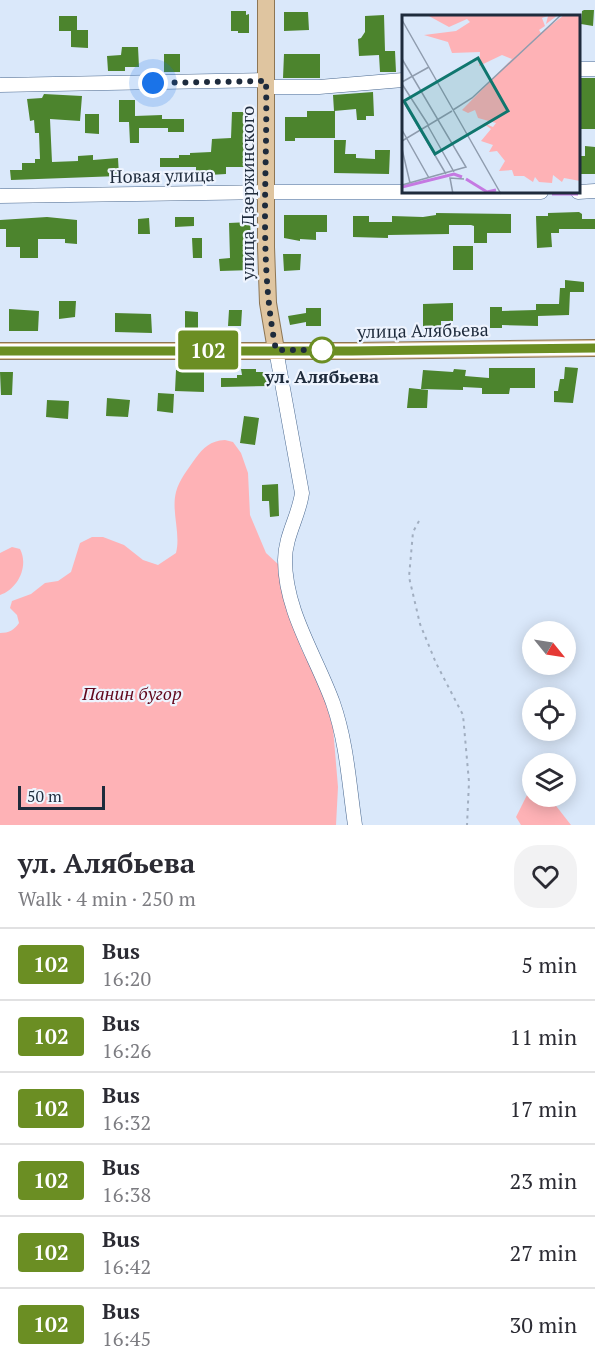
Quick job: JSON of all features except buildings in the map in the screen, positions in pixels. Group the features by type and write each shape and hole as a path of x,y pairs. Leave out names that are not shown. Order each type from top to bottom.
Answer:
{"main road":[{"name":"улица Дзержинского","path":"266,0 267,294 276,350"},
{"name":"улица Алябьева","path":"0,351 595,348"}],"street":[{"path":"0,85 266,84 319,87 402,80"},
{"path":"580,192 595,191"},
{"name":"Новая улица","path":"0,196 402,192"},
{"path":"276,350 302,493 301,503 286,548 285,567 294,611 333,705 347,761 355,825"}],"path":[{"path":"419,521 413,532 410,577 420,624 436,663 463,715 469,782 466,825"}],"green space":[{"name":"Панин бугор","path":"225,440 233,442 241,453 248,473 250,515 266,553 279,565 286,601 301,648 322,690 333,728 338,787 336,825 0,825 0,633 11,631 19,623 17,615 10,608 12,601 31,594 45,583 58,581 71,572 80,543 92,537 103,537 124,545 143,560 158,565 176,553 175,500 179,483 204,448 211,443"},
{"path":"12,547 20,549 22,569 12,588 0,595 0,553"},
{"path":"522,805 522,807 557,807 571,825 521,825 516,817"}],"bus line":[{"name":"102","path":"0,351 595,348"}],"place":[{"name":"ул. Алябьева","path":"322,350"}],"route":[{"path":"153,83 266,81 266,276 271,326 276,350 322,350"}]}
